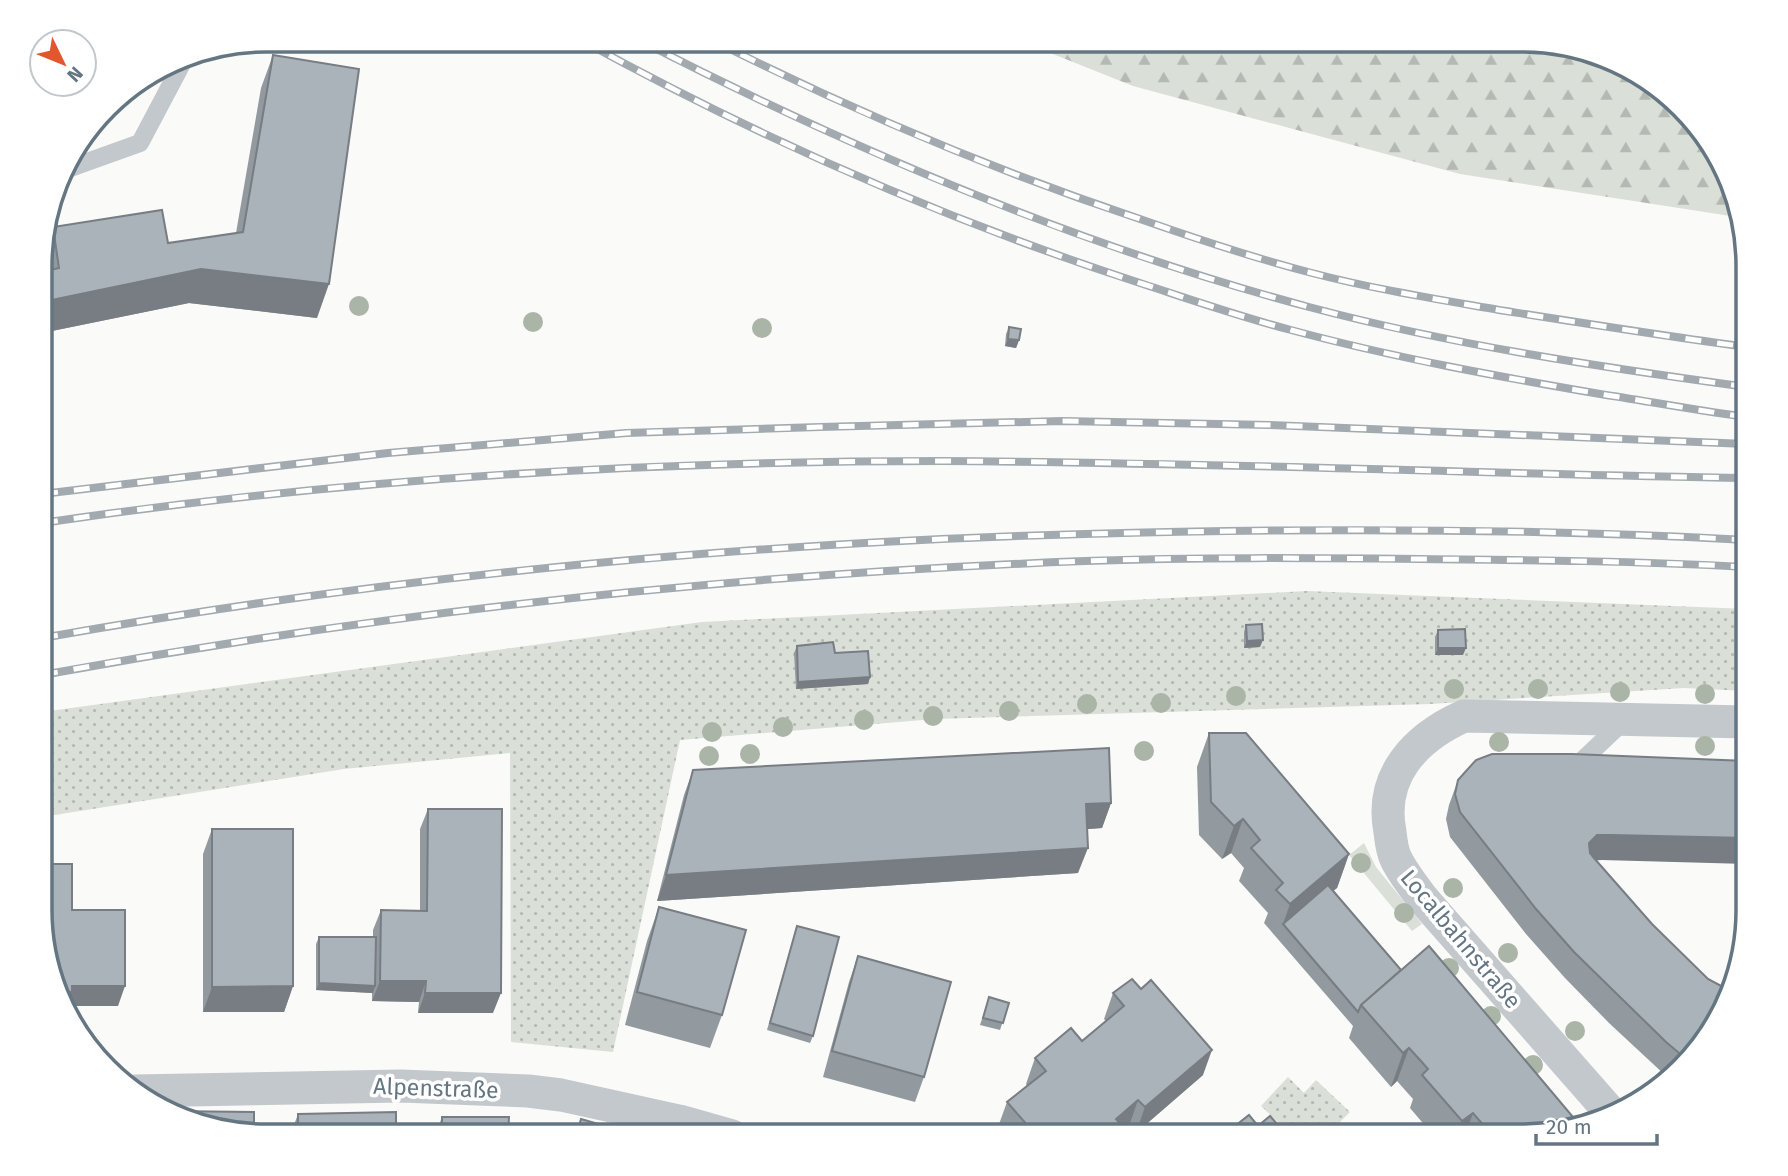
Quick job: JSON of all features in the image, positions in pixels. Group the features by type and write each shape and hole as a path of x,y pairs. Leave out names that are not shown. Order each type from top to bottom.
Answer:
{"street":[{"name":"Localbahnstraße","path":"1605,1106 1405,875 1395,856 1391,839 1387,818 1388,796 1396,775 1412,753 1431,734 1464,716 1735,722"},
{"name":"Alpenstraße","path":"154,1091 401,1086 528,1091 561,1095 682,1124"}],"lane":[{"path":"79,165 141,143 177,73"},
{"path":"1562,780 1626,719"}],"green space":[{"path":"1050,53 1521,53 1549,54 1577,60 1628,81 1673,115 1707,160 1729,216 1460,174 1133,86"},
{"path":"1307,591 1735,609 1735,690 1684,688 1430,704 935,719 680,740 613,1052 511,1042 510,753 344,769 52,815 52,711 702,622"},
{"path":"1364,843 1376,867 1422,924 1412,931 1349,855"},
{"path":"1288,1077 1304,1093 1316,1080 1350,1112 1339,1123 1279,1123 1261,1106"}],"building":[{"path":"273,55 359,69 329,284 201,269 52,300 52,270 59,268 54,237 57,226 162,210 168,243 243,232"},
{"path":"1009,327 1021,329 1019,340 1008,339"},
{"path":"1262,624 1263,640 1247,641 1246,625"},
{"path":"1465,629 1466,648 1438,648 1438,630"},
{"path":"833,642 835,653 868,651 870,677 798,682 797,646"},
{"path":"1209,733 1246,733 1349,854 1290,904 1276,890 1283,883 1251,848 1260,840 1243,819 1234,826 1211,802"},
{"path":"1109,748 1111,803 1086,804 1088,848 666,875 693,770"},
{"path":"1492,754 1572,754 1735,761 1735,838 1597,835 1589,843 1590,853 1652,924 1708,979 1721,986 1699,1028 1680,1053 1574,952 1536,909 1460,812 1455,794 1458,780 1476,760"},
{"path":"428,809 502,809 501,993 425,993 426,981 380,981 381,910 427,911"},
{"path":"212,829 293,829 293,986 212,987"},
{"path":"52,864 72,864 72,910 125,910 125,986 72,986 72,992 69,992 64,978 54,937"},
{"path":"1328,885 1401,970 1361,1005 1358,1012 1283,924"},
{"path":"659,907 746,930 722,1015 637,992"},
{"path":"797,926 839,937 813,1036 770,1023"},
{"path":"319,937 376,937 375,986 319,983"},
{"path":"1429,946 1573,1117 1535,1123 1482,1123 1473,1113 1462,1121 1422,1075 1428,1069 1409,1048 1403,1053 1361,1005"},
{"path":"858,956 951,982 924,1077 832,1051"},
{"path":"1132,979 1141,989 1151,980 1212,1050 1145,1107 1138,1100 1116,1119 1120,1123 1026,1123 1007,1102 1046,1071 1035,1058 1071,1028 1082,1041 1124,1006 1113,993"},
{"path":"989,997 1009,1003 1003,1023 983,1018"},
{"path":"196,1111 254,1112 254,1123"},
{"path":"396,1112 396,1124 298,1124 298,1114"},
{"path":"1249,1115 1256,1123 1239,1123"},
{"path":"1270,1116 1276,1123 1261,1123"},
{"path":"442,1117 509,1117 509,1124 442,1124"},
{"path":"581,1119 597,1124 580,1124"}],"railway":[{"path":"606,53 717,111 856,176 998,233 1217,308 1330,340 1448,366 1735,415"},
{"path":"665,53 801,119 967,192 1136,255 1222,282 1309,307 1417,333 1582,363 1735,385"},
{"path":"739,53 817,91 977,159 1085,200 1269,261 1335,279 1428,298 1735,345"},
{"path":"52,493 388,453 626,433 820,427 1062,421 1270,425 1735,444"},
{"path":"52,522 378,484 716,464 1042,462 1735,478"},
{"path":"52,636 301,597 431,581 562,566 823,545 1085,534 1334,530 1499,531 1735,539"},
{"path":"52,673 301,632 431,615 561,599 823,575 1127,560 1253,558 1543,560 1735,566"}]}
